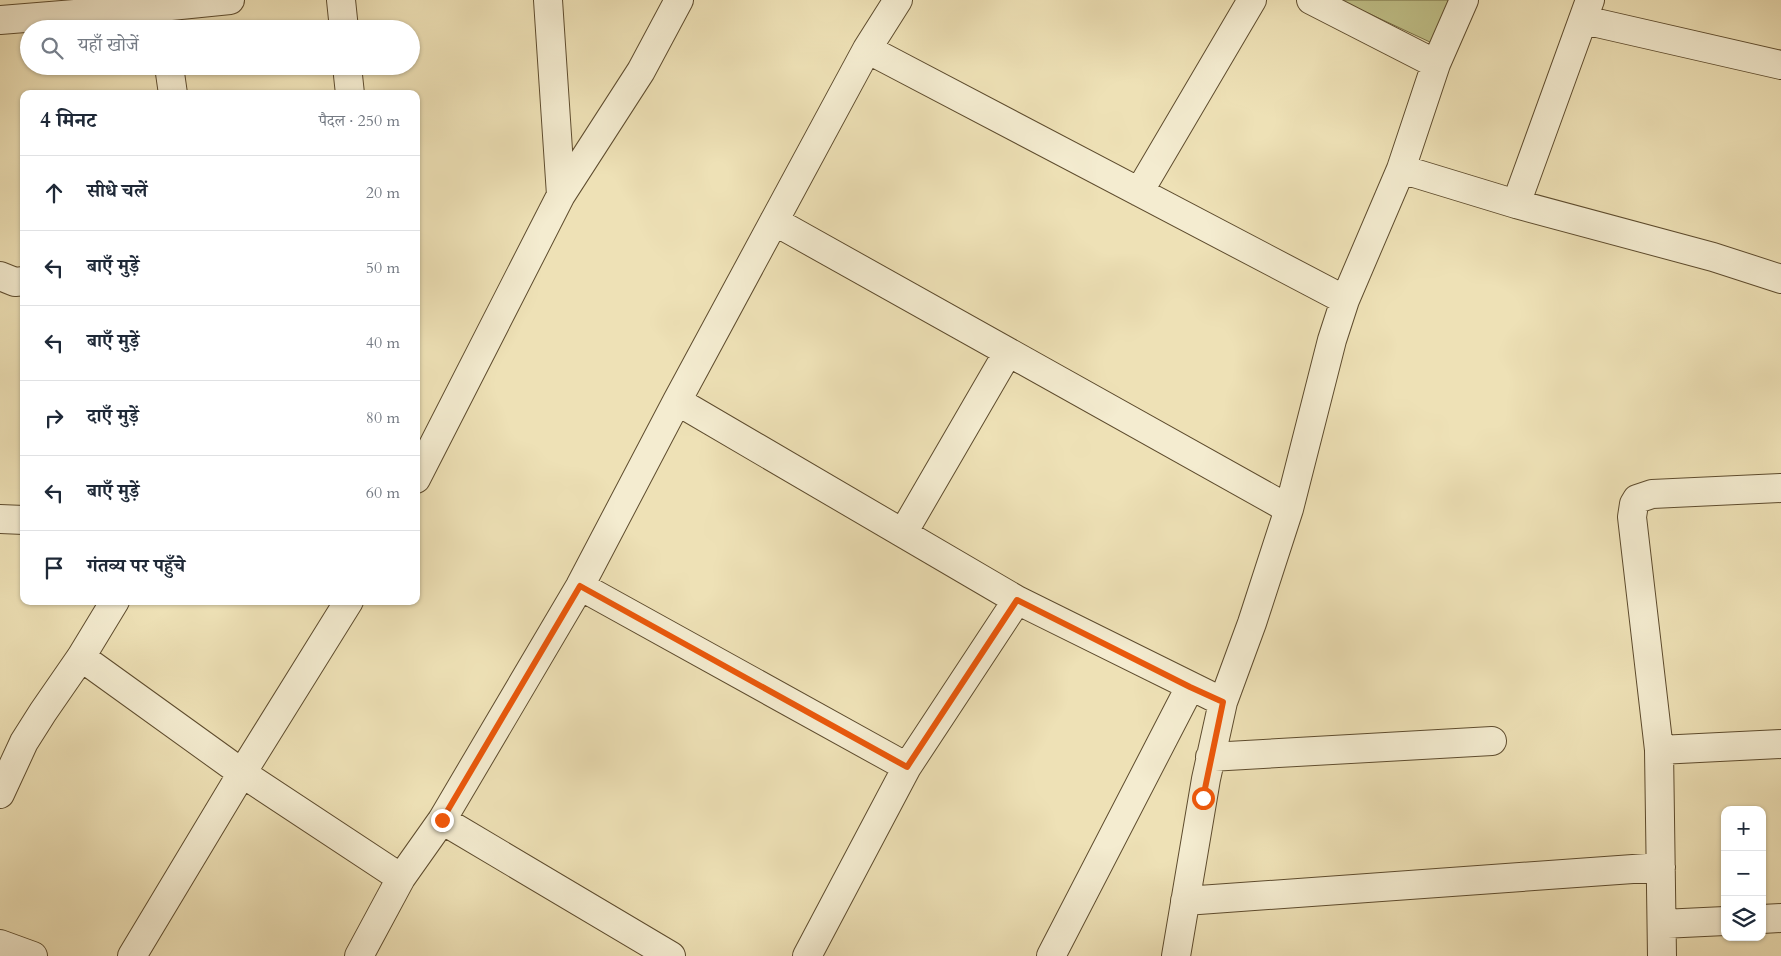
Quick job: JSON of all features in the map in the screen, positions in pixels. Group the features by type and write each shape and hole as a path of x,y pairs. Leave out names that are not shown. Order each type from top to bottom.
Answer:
{"street":[{"path":"0,20 163,18 230,0"},
{"path":"341,0 343,20"},
{"path":"548,0 561,196"},
{"path":"420,471 561,196 641,71 679,0"},
{"path":"359,956 401,878 442,820 580,586 677,401 867,49 898,0"},
{"path":"1140,192 1252,0"},
{"path":"1312,0 1436,64"},
{"path":"1176,956 1210,758 1223,702 1252,623 1289,509 1332,340 1346,300 1401,169 1436,64 1464,0"},
{"path":"1516,204 1587,10 1781,65"},
{"path":"867,49 1346,300"},
{"path":"170,75 172,90"},
{"path":"348,75 350,90"},
{"path":"1401,169 1516,204 1713,257 1781,279"},
{"path":"774,221 1289,509"},
{"path":"0,276 15,282 20,281"},
{"path":"902,533 1008,352"},
{"path":"677,401 1017,600 1223,702"},
{"path":"1662,956 1659,750 1632,517 1634,504 1637,499 1652,494 1781,488"},
{"path":"0,519 20,520"},
{"path":"580,586 907,767"},
{"path":"807,956 907,767 1017,600"},
{"path":"0,794 24,742 42,712 81,657 113,605"},
{"path":"132,956 242,773 347,605"},
{"path":"81,657 242,773 401,878"},
{"path":"1051,956 1190,687"},
{"path":"1210,758 1492,740"},
{"path":"1659,750 1781,744"},
{"path":"442,820 670,956"},
{"path":"1185,901 1661,867"},
{"path":"1766,919 1781,918"},
{"path":"1662,924 1721,921"},
{"path":"0,944 33,956"}],"green space":[{"path":"1340,0 1449,0 1432,43"}],"route":[{"path":"442,820 580,586 907,767 1017,600 1223,702 1203,798"}]}
